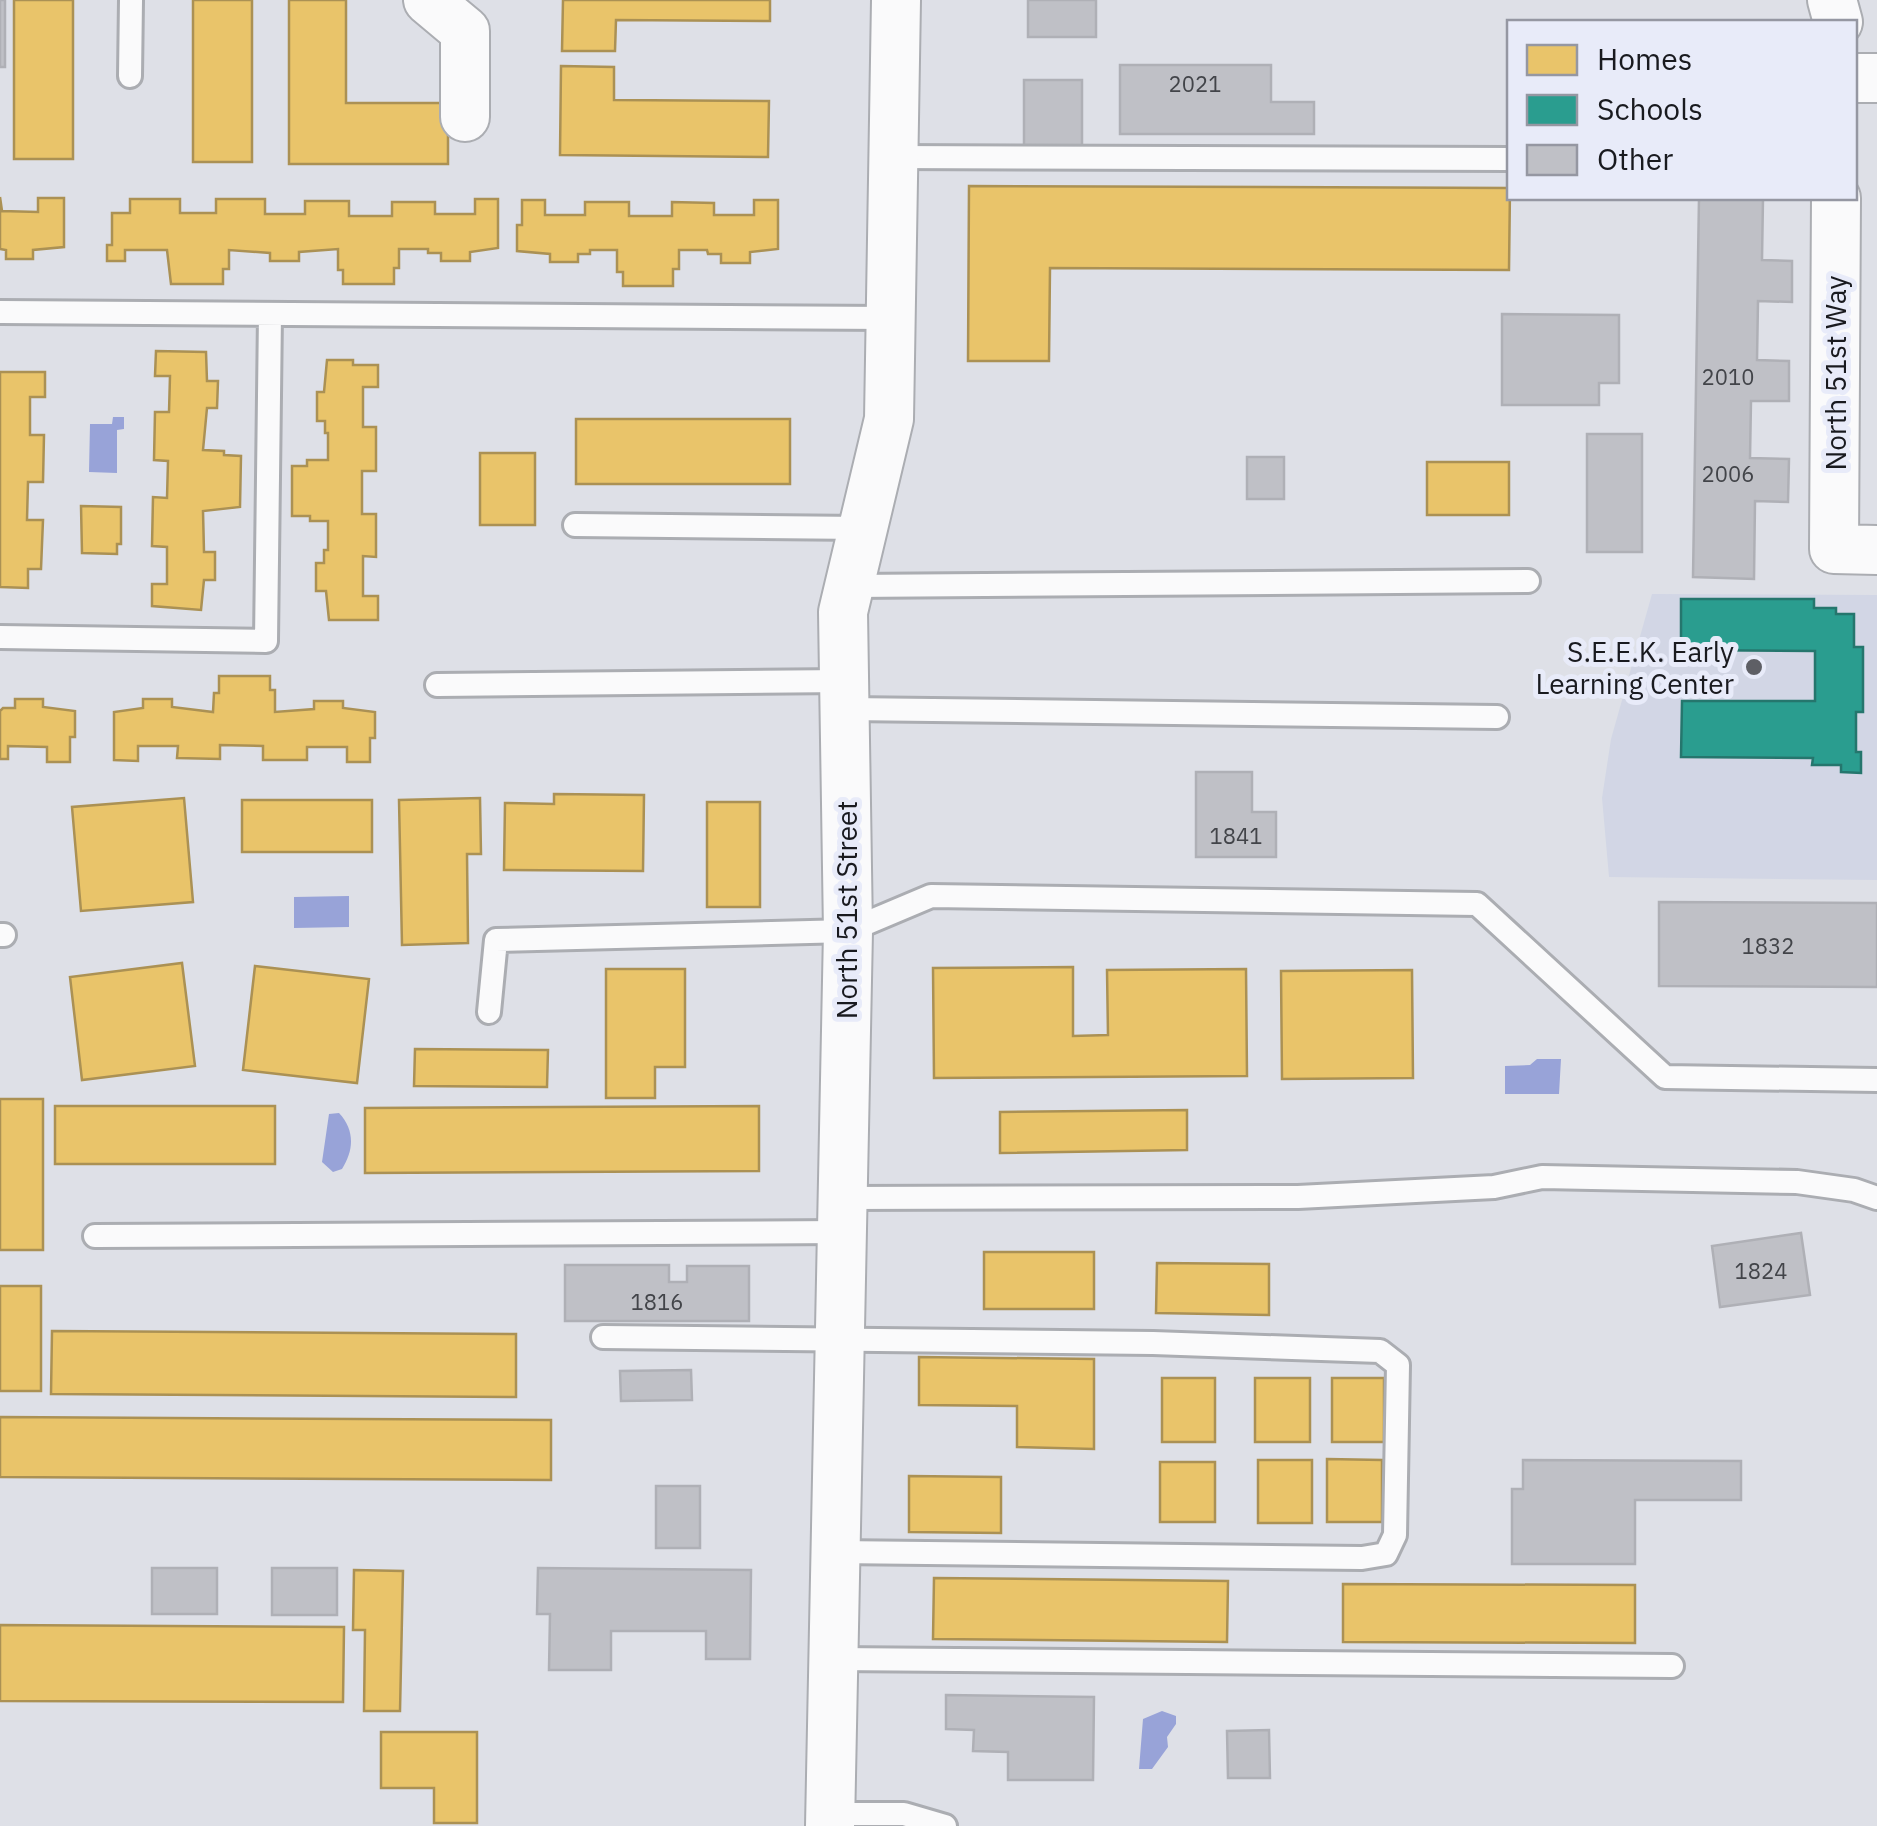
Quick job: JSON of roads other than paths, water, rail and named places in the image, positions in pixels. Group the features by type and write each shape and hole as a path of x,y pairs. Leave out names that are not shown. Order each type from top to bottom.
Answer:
{"street":[{"path":"428,0 464,32 465,117"},
{"name":"North 51st Street","path":"830,1820 848,930 844,612 889,419 896,0"},
{"name":"North 51st Way","path":"1836,200 1855,549"}],"lane":[{"path":"130,76 131,0"},
{"path":"893,157 1507,160"},
{"path":"0,312 890,318"},
{"path":"0,637 266,641 270,314"},
{"path":"576,525 863,528"},
{"path":"850,586 1528,580"},
{"path":"437,684 1498,717"},
{"path":"489,1012 496,940 848,930 931,896 1477,904 1665,1077 1877,1080"},
{"path":"95,1236 842,1215 1298,1197 1494,1187 1542,1177 1797,1182 1854,1190 1877,1198"},
{"path":"604,1337 1154,1343 1380,1350 1398,1365 1395,1535 1386,1554 1362,1558 835,1552"},
{"path":"834,1659 1672,1666"},
{"path":"830,1820 904,1814 945,1826"}],"water":[{"path":"113,417 124,417 124,429 117,430 117,473 89,472 90,424 112,424"},
{"path":"349,896 349,927 294,928 294,897"},
{"path":"1537,1059 1561,1059 1559,1094 1505,1094 1505,1066 1530,1065"},
{"path":"339,1113 348,1126 351,1147 342,1169 333,1172 322,1162 329,1114"},
{"path":"1162,1711 1176,1716 1176,1724 1167,1737 1168,1747 1152,1769 1139,1769 1143,1719"}],"place":[{"name":"S.E.E.K. Early Learning Center","path":"1754,667"}]}
